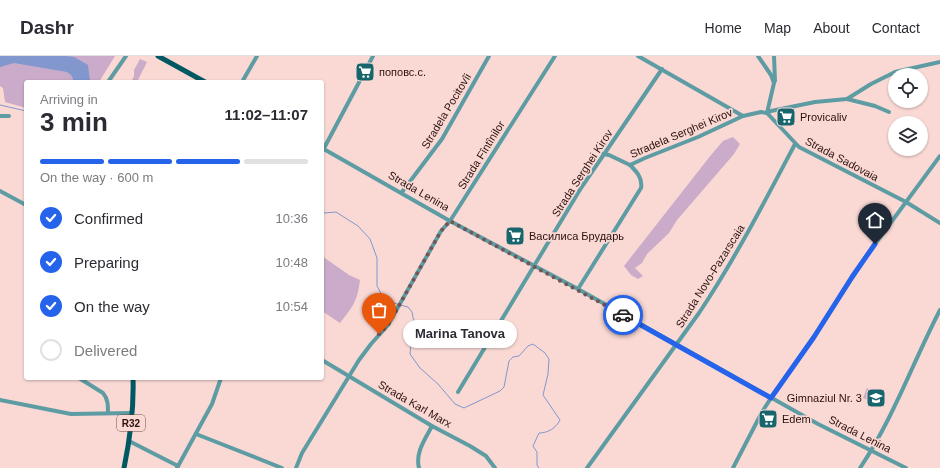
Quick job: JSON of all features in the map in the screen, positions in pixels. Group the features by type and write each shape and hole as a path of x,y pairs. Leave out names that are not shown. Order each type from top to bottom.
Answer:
{"main road":[{"path":"158,56 201,80"},
{"name":"R32","path":"124,468 132,413 133,380"}],"street":[{"path":"109,80 126,56"},
{"path":"243,80 257,56"},
{"path":"324,146 373,56"},
{"name":"Stradela Pocitovîi","path":"402,192 442,139 489,56"},
{"name":"Strada Fîntînilor","path":"296,468 302,453 350,376 371,344 388,325 441,231 450,221 555,56"},
{"path":"638,56 743,116 760,112 767,113 815,102 847,99 875,106 889,112"},
{"path":"758,56 771,75 774,83"},
{"path":"767,113 774,83 774,56"},
{"path":"847,99 895,72 940,62"},
{"name":"Strada Serghei Kirov","path":"458,392 603,154 662,69"},
{"name":"Strada Sadovaia","path":"767,113 795,144 805,151 906,202 940,223"},
{"path":"0,116 9,116"},
{"name":"Stradela Serghei Kirov","path":"603,154 609,155 630,165 698,137 743,116"},
{"name":"Strada Novo-Pazarscaia","path":"587,468 699,313 732,261 795,144"},
{"name":"Strada Lenina","path":"324,151 402,192 450,221 578,289 818,424 906,468"},
{"path":"733,468 762,412 771,398 814,337 867,255 940,156"},
{"path":"578,289 641,188 642,182 630,165"},
{"path":"0,191 24,204"},
{"path":"860,468 871,451 940,310"},
{"name":"Strada Karl Marx","path":"324,361 432,426 482,453 495,468"},
{"path":"82,380 106,396 108,399 108,413"},
{"path":"129,441 177,467 212,404 220,380"},
{"path":"0,400 71,414 132,413"},
{"path":"419,468 417,461 418,455 432,426"},
{"path":"196,434 282,468"}],"shaded area":[{"path":"0,56 115,56 100,80 24,80 24,107 5,102 3,88 0,86"},
{"path":"140,59 147,62 138,80 132,80 134,70"},
{"path":"733,137 740,144 734,154 677,220 669,233 647,254 642,263 635,268 643,276 638,279 631,275 624,266 711,155 723,141"},
{"path":"324,257 349,275 360,280 358,293 354,303 340,323 324,312"},
{"path":"867,388 885,396 881,406 863,398"}],"water":[{"path":"0,56 74,57 88,65 90,80 73,80 71,75 67,72 14,63 0,67"}],"waterway":[{"path":"0,105 24,111"},
{"path":"324,213 336,212 358,226 370,239 377,258 377,286 384,299 397,304"},
{"path":"400,305 408,307 412,312 420,337 411,344 410,354 420,368 438,384 455,404 464,408 500,391 504,387 509,361 513,357 519,356 528,346 533,344 545,353 549,359 548,374 543,395 560,420 551,430 539,433 533,446 537,452 537,465 539,468"}],"way so far":[{"path":"379,334 388,325 441,231 450,221 578,289 623,315"}],"place":[{"name":"поповс.с.","path":"365,72"},
{"name":"Provicaliv","path":"786,117"},
{"name":"Василиса Брударь","path":"515,236"},
{"name":"Marina Tanova","path":"379,334"},
{"name":"Gimnaziul Nr. 3","path":"876,398"},
{"name":"Edem","path":"768,419"}],"route":[{"path":"623,315 771,398 814,337 875,244"}]}
